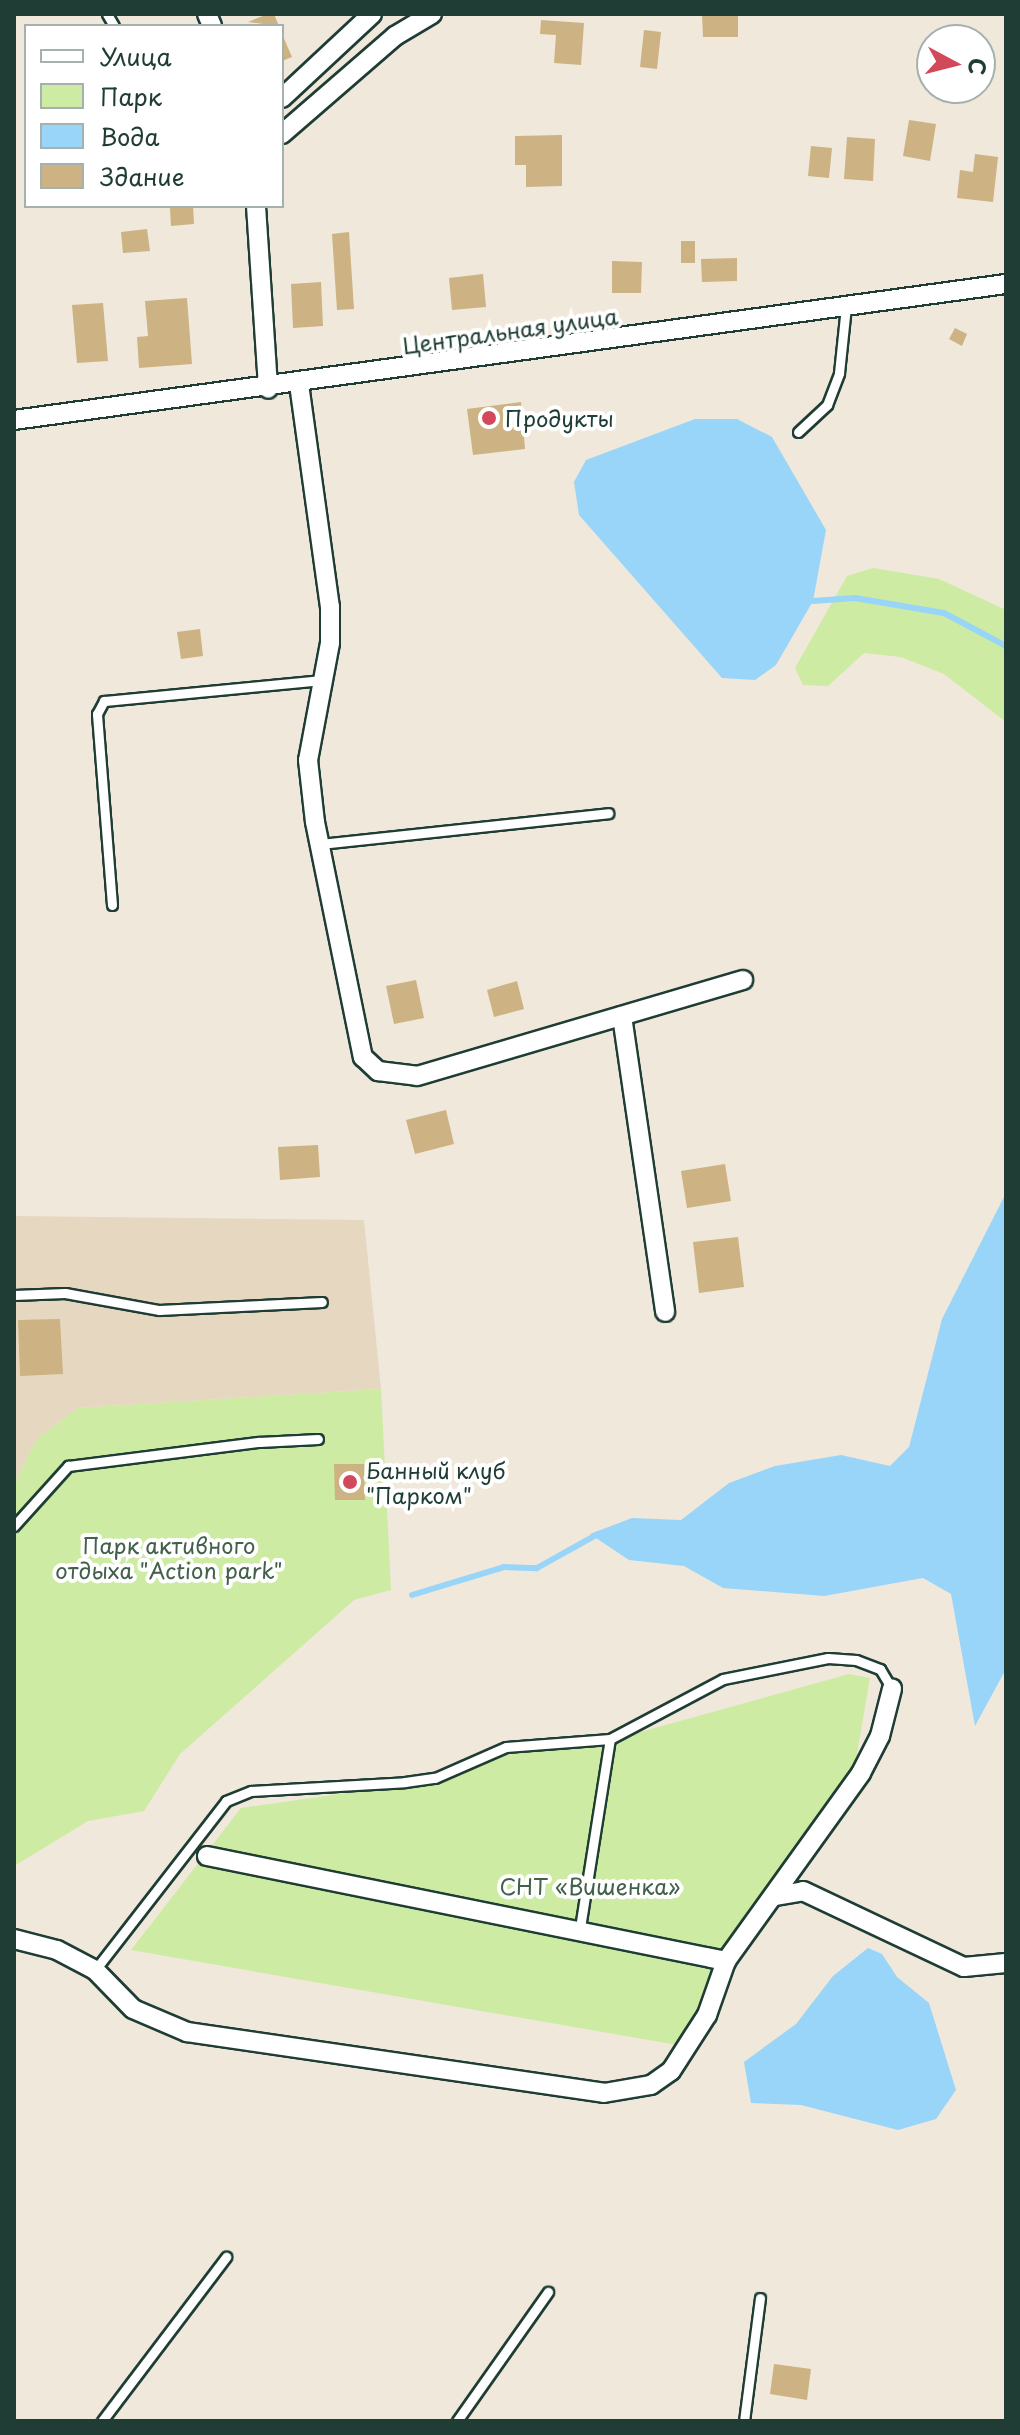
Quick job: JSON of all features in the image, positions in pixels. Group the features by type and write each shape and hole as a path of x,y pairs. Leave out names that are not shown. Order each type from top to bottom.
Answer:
{"street":[{"path":"284,96 372,14"},
{"path":"284,132 395,36 432,14"},
{"path":"256,208 268,389"},
{"name":"Центральная улица","path":"17,420 268,389 1006,284"},
{"path":"299,384 330,607 323,680 308,760 320,844 363,1057 378,1071 417,1076 743,980"},
{"path":"622,1016 665,1312"},
{"path":"14,1939 57,1950 95,1970 133,2009 187,2032 624,2093 651,2085 671,2071 707,2015 726,1961 776,1896 861,1773 880,1736 892,1689"},
{"path":"207,1856 579,1934 726,1961"},
{"path":"776,1896 803,1891 964,1967 1006,1963"}],"lane":[{"path":"798,432 827,405 839,373 846,306"},
{"path":"112,905 97,714 104,701 123,695 323,680"},
{"path":"320,844 608,813"},
{"path":"14,1295 65,1293 159,1310 322,1302"},
{"path":"14,1526 68,1466 259,1442 318,1439"},
{"path":"95,1970 226,1801 251,1791 420,1780 506,1747 610,1739 723,1679 828,1658 856,1660 880,1669 892,1689"},
{"path":"579,1934 610,1739"},
{"path":"102,2421 226,2257"},
{"path":"457,2421 548,2292"},
{"path":"744,2421 760,2298"}],"shaded area":[{"path":"14,1216 364,1220 381,1389 78,1408 37,1439 14,1484"}],"green space":[{"path":"873,568 939,579 1006,610 1006,722 944,674 901,657 864,653 828,686 803,685 795,668 847,576"},
{"name":"Парк активного отдыха \"Action park\"","path":"381,1389 391,1590 354,1600 180,1754 144,1811 88,1821 14,1866 14,1484 37,1439 78,1408"},
{"name":"СНТ «Вишенка»","path":"849,1674 870,1678 855,1765 716,1958 689,2047 131,1950 241,1808 374,1789 477,1759 608,1741"}],"water":[{"path":"695,419 737,419 772,437 826,530 813,601 776,665 755,680 722,678 579,515 574,482 586,460"},
{"path":"1006,1193 1006,1669 975,1726 951,1594 923,1578 824,1596 723,1588 684,1566 629,1560 590,1534 632,1518 681,1520 729,1483 775,1466 841,1455 890,1466 909,1447 942,1319"},
{"path":"868,1948 882,1954 897,1977 929,2003 956,2090 936,2119 898,2130 801,2105 751,2103 744,2062 796,2024 833,1976"}],"building":[{"path":"274,14 278,24 248,22"},
{"path":"702,14 738,14 738,37 703,37"},
{"path":"541,20 584,23 581,65 554,63 556,35 540,34"},
{"path":"644,30 661,32 657,69 640,67"},
{"path":"284,39 292,57 284,60"},
{"path":"909,120 936,124 930,161 903,156"},
{"path":"562,135 562,186 526,187 526,165 515,165 515,136"},
{"path":"847,137 875,139 873,181 844,179"},
{"path":"811,146 832,148 829,178 808,176"},
{"path":"975,154 998,157 993,202 957,198 960,170 973,172"},
{"path":"170,208 193,208 194,224 171,226"},
{"path":"147,229 150,251 123,253 121,232"},
{"path":"349,232 354,309 337,310 332,234"},
{"path":"681,241 695,241 695,263 681,263"},
{"path":"737,258 737,281 702,282 701,259"},
{"path":"612,261 642,262 641,293 612,293"},
{"path":"483,274 486,307 452,310 449,278"},
{"path":"321,282 323,326 293,328 291,284"},
{"path":"187,298 192,364 139,368 137,337 148,336 145,301"},
{"path":"103,303 108,361 77,363 72,305"},
{"path":"955,328 967,334 962,346 949,339"},
{"path":"521,402 525,449 473,455 467,409"},
{"path":"200,629 203,656 181,659 177,632"},
{"path":"416,980 424,1018 394,1024 386,986"},
{"path":"517,981 524,1009 494,1017 487,990"},
{"path":"446,1110 454,1144 415,1154 406,1120"},
{"path":"318,1145 320,1177 280,1180 278,1147"},
{"path":"725,1164 731,1201 687,1208 681,1171"},
{"path":"738,1237 744,1287 699,1293 693,1242"},
{"path":"60,1319 63,1374 20,1376 18,1320"},
{"name":"Банный клуб \"Парком\"","path":"334,1464 364,1464 365,1500 335,1500"},
{"path":"774,2364 811,2369 807,2400 770,2394"}],"waterway":[{"path":"813,601 855,598 944,613 1006,646"},
{"path":"412,1595 504,1567 537,1568 598,1534"}],"place":[{"name":"Продукты","path":"489,418"},
{"name":"Банный клуб \"Парком\"","path":"350,1482"}]}
